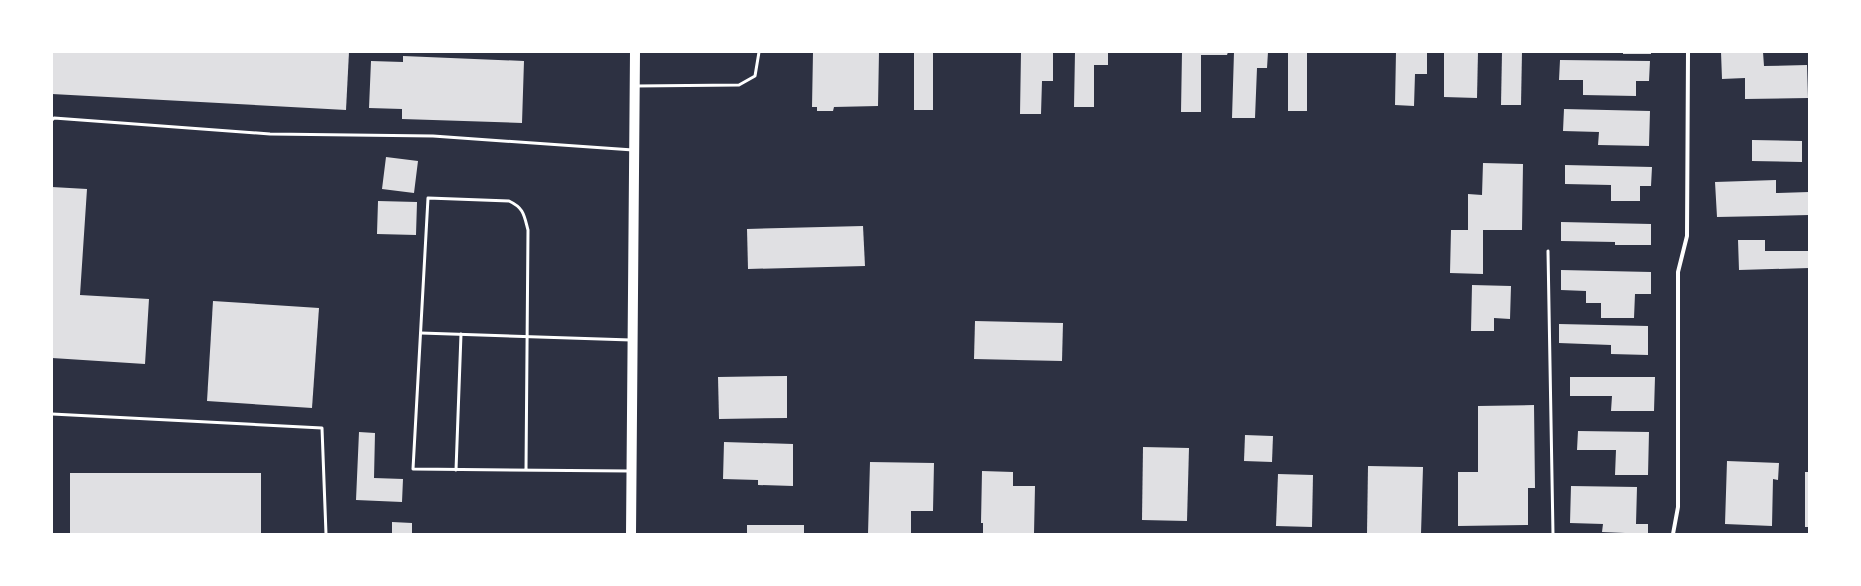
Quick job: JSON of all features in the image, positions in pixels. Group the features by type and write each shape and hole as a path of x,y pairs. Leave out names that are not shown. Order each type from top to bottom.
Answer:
{"main road":[{"path":"631,534 635,52"}],"street":[{"path":"1673,534 1678,507 1678,272 1687,236 1688,52"}],"lane":[{"path":"635,86 739,85 755,76 759,52"},
{"path":"52,120 62,119 270,134 433,136 634,150"},
{"path":"526,470 528,230 524,216 519,206 509,202 428,198 413,469 632,471"},
{"path":"1548,251 1554,534"},
{"path":"421,333 633,340"},
{"path":"456,470 461,334"},
{"path":"52,414 322,428 326,534"}],"building":[{"path":"52,52 349,52 346,110 52,94"},
{"path":"813,52 879,52 878,106 834,107 833,111 817,111 817,107 812,107"},
{"path":"914,52 933,52 933,110 914,110"},
{"path":"1021,52 1053,52 1053,81 1042,81 1041,114 1020,114"},
{"path":"1075,52 1108,52 1108,65 1094,65 1094,107 1074,107"},
{"path":"1182,52 1228,52 1227,55 1201,55 1201,112 1181,112"},
{"path":"1234,52 1268,52 1267,68 1257,68 1255,118 1232,118"},
{"path":"1288,52 1307,52 1307,111 1288,111"},
{"path":"1396,52 1427,52 1427,74 1415,74 1414,106 1395,105"},
{"path":"1444,52 1478,52 1477,98 1444,97"},
{"path":"1502,52 1522,52 1521,105 1501,105"},
{"path":"1623,52 1651,52 1651,54 1623,54"},
{"path":"1721,52 1763,52 1764,66 1807,65 1808,98 1745,99 1745,78 1722,79"},
{"path":"403,56 524,61 522,123 402,119 402,109 369,108 371,61 403,62"},
{"path":"1560,60 1650,61 1649,81 1636,81 1636,96 1583,95 1583,80 1559,80"},
{"path":"1564,109 1650,111 1649,146 1598,145 1599,132 1563,131"},
{"path":"1752,140 1802,141 1802,162 1752,161"},
{"path":"386,157 418,161 414,193 382,189"},
{"path":"1483,163 1523,164 1522,230 1483,230 1483,274 1450,273 1451,230 1468,230 1468,194 1482,195"},
{"path":"1565,165 1652,167 1651,186 1640,186 1640,201 1611,201 1611,185 1565,184"},
{"path":"1776,180 1776,193 1809,192 1809,215 1717,217 1715,182"},
{"path":"52,187 87,189 80,295 149,299 145,364 52,358"},
{"path":"378,201 417,202 416,235 377,234"},
{"path":"1561,222 1651,224 1651,245 1615,245 1615,242 1561,241"},
{"path":"863,226 865,266 748,269 747,229"},
{"path":"1738,240 1765,240 1765,251 1809,251 1809,268 1739,270"},
{"path":"1561,270 1651,272 1651,294 1635,294 1634,318 1601,318 1601,303 1586,303 1586,291 1561,290"},
{"path":"1472,285 1511,286 1510,319 1494,318 1494,331 1471,331"},
{"path":"213,301 319,308 312,408 207,401"},
{"path":"975,321 1063,323 1062,361 974,359"},
{"path":"1559,324 1648,326 1648,355 1611,354 1611,345 1559,343"},
{"path":"787,376 787,418 719,419 718,377"},
{"path":"1570,377 1655,377 1654,411 1611,411 1612,396 1570,396"},
{"path":"1534,405 1535,488 1528,488 1528,525 1458,526 1458,472 1478,472 1478,406"},
{"path":"1578,431 1649,432 1648,475 1615,475 1616,450 1577,450"},
{"path":"359,432 375,433 374,478 403,479 402,502 356,500"},
{"path":"1245,435 1273,436 1272,462 1244,461"},
{"path":"724,442 793,444 793,486 758,485 758,480 723,479"},
{"path":"1143,447 1189,448 1187,521 1142,520"},
{"path":"1727,461 1779,463 1778,480 1773,479 1772,526 1725,524"},
{"path":"870,462 934,463 933,511 911,511 911,534 868,534"},
{"path":"1368,466 1423,467 1421,534 1367,534"},
{"path":"982,471 1013,472 1013,486 1035,486 1034,534 983,534 983,523 981,523"},
{"path":"1805,472 1809,472 1809,527 1805,527"},
{"path":"70,473 261,473 261,534 70,534"},
{"path":"1278,474 1313,475 1312,527 1276,526"},
{"path":"1571,486 1637,487 1636,524 1648,524 1648,534 1602,532 1603,524 1570,523"},
{"path":"392,522 412,523 412,534 392,534"},
{"path":"747,525 804,525 804,534 747,534"}]}
